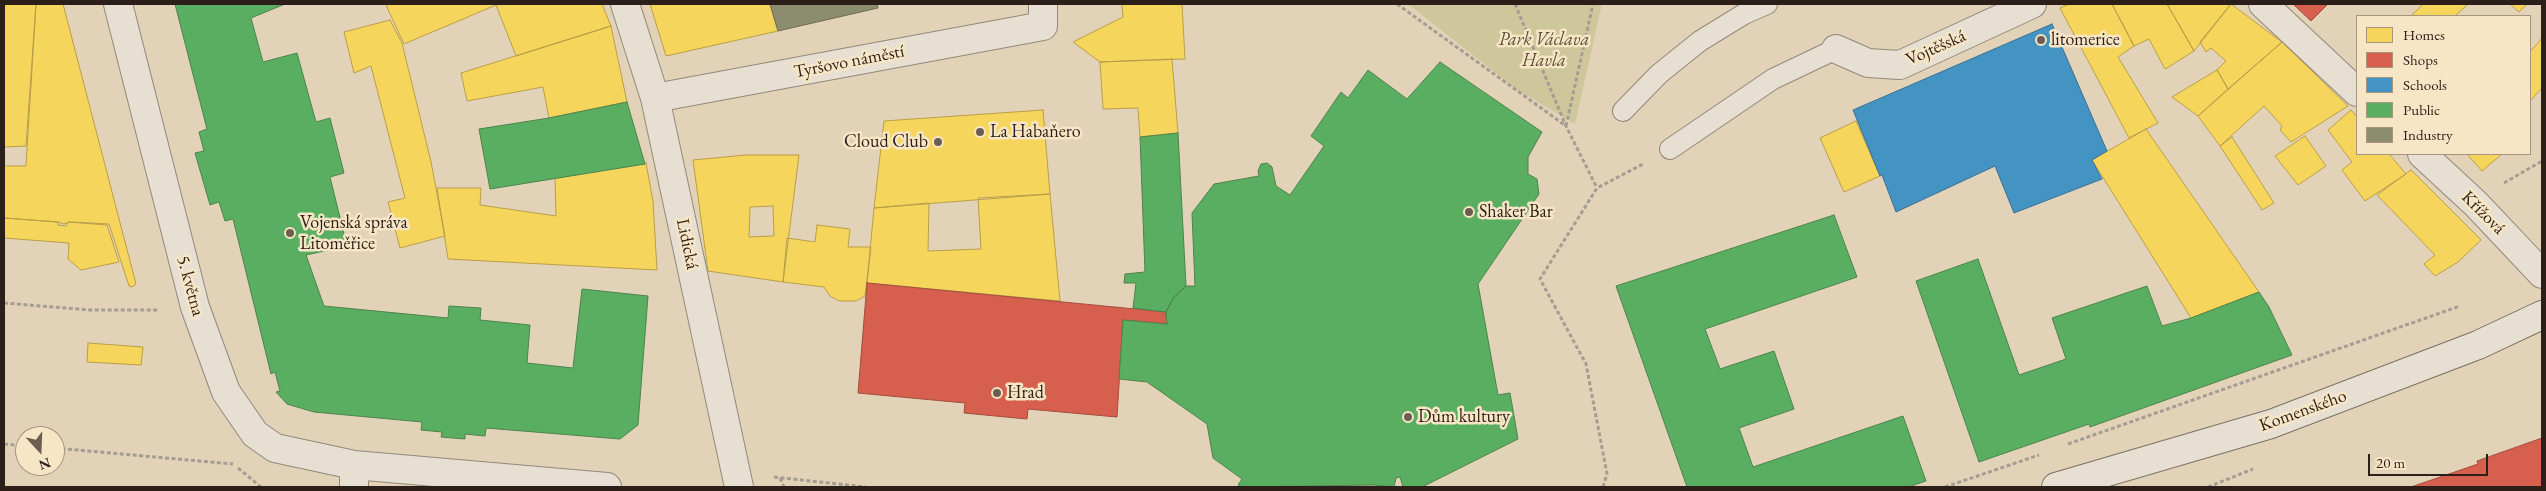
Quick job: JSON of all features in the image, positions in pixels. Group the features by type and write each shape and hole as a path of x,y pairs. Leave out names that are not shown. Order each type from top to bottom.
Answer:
{"street":[{"name":"5. května","path":"118,4 195,307 226,392 255,434 275,448 354,476 607,487"},
{"name":"Lidická","path":"625,4 655,98 737,480"},
{"name":"Vojtěšská","path":"1836,50 1868,63 1900,64 2032,4"},
{"path":"2263,4 2356,91"},
{"name":"Tyršovo náměstí","path":"655,98 1043,15"},
{"name":"Křížová","path":"2423,155 2476,204 2542,274"},
{"name":"Komenského","path":"2056,487 2271,424 2478,345 2542,315"}],"lane":[{"path":"1623,110 1660,74 1700,41 1744,14 1768,4"},
{"path":"1670,149 1773,79 1836,50"}],"path":[{"path":"1397,4 1566,126"},
{"path":"1515,4 1566,126 1597,188"},
{"path":"1566,126 1593,4"},
{"path":"1603,487 1607,474 1586,364 1540,279 1597,188 1670,149"},
{"path":"2476,204 2517,174 2542,161"},
{"path":"4,303 90,310 145,311 195,307"},
{"path":"2066,445 2460,306"},
{"path":"65,449 231,462 261,487"},
{"path":"1945,487 2047,452"},
{"path":"737,480 780,478 866,487"},
{"path":"780,478 784,487"}],"green space":[{"name":"Park Václava Havla","path":"1408,4 1602,4 1575,124 1516,89"}],"building: Homes":[{"path":"4,4 36,4 26,146 4,147"},
{"path":"36,4 63,4 136,284 132,287 129,286 109,224 70,222 64,224 4,218 4,166 26,166"},
{"path":"602,4 611,26 516,56 496,5 404,44 386,5"},
{"path":"650,4 770,4 778,31 666,56"},
{"path":"1122,4 1182,4 1185,59 1100,62 1073,42 1123,17"},
{"path":"2069,4 2112,4 2134,46 2118,57 2158,123 2129,138 2060,8"},
{"path":"2112,4 2167,4 2194,51 2165,69 2149,39 2134,46"},
{"path":"2167,4 2231,4 2194,51"},
{"path":"2231,4 2282,42 2228,89 2217,70 2226,61 2211,48 2206,52 2200,42"},
{"path":"2423,4 2468,4 2456,15 2412,15"},
{"path":"2510,4 2527,4 2519,12"},
{"path":"390,20 402,43 431,162 445,236 400,248 388,202 405,198 371,66 354,73 344,32"},
{"path":"611,26 627,102 549,118 543,87 467,101 461,73"},
{"path":"2542,38 2542,88 2531,100 2531,51"},
{"path":"2282,42 2348,106 2291,142 2280,130 2282,126 2264,106 2220,146 2198,116"},
{"path":"1172,59 1178,133 1140,137 1138,108 1103,109 1100,62"},
{"path":"2217,70 2228,89 2198,116 2172,97"},
{"path":"1043,110 1050,194 874,208 884,121"},
{"path":"2351,110 2356,116 2356,155 2390,155 2406,174 2365,201 2342,170 2352,162 2328,130"},
{"path":"1856,121 1880,176 1844,192 1820,138"},
{"path":"2146,129 2259,292 2191,318 2092,160"},
{"path":"2305,136 2326,166 2298,185 2275,156"},
{"path":"2232,137 2274,203 2262,210 2220,146"},
{"path":"746,155 799,155 783,282 708,271 693,160","holes":["773,206 774,236 749,237 750,207"]},
{"path":"2468,155 2501,155 2482,171"},
{"path":"646,163 653,201 657,270 448,259 437,188 481,188 480,205 556,216 555,178"},
{"path":"2411,170 2481,240 2458,262 2435,276 2424,264 2435,255 2377,195"},
{"path":"1050,194 1060,301 867,283 874,208 929,203 928,251 981,249 978,198"},
{"path":"4,218 58,222 58,225 66,226 68,222 107,225 119,262 81,270 68,259 69,243 4,238"},
{"path":"817,225 850,229 848,247 871,247 865,296 856,301 839,301 830,296 824,287 783,282 787,238 815,242"},
{"path":"88,343 143,347 141,365 87,362"}],"building: Shops":[{"path":"2293,4 2328,4 2311,21"},
{"path":"867,283 1166,312 1167,324 1123,320 1117,417 1028,409 1027,419 964,413 965,403 858,393"},
{"path":"2542,438 2542,487 2411,487 2478,464 2477,461"}],"building: Schools":[{"path":"2052,24 2107,151 2092,160 2102,179 2014,213 1995,166 1896,212 1853,110"}],"building: Public":[{"name":"Vojenská správa Litoměřice","path":"175,4 285,4 251,18 263,62 297,53 316,122 330,118 344,173 330,177 347,246 306,255 324,306 448,318 449,306 481,308 480,320 530,325 527,363 573,368 582,289 648,296 638,425 620,439 486,428 485,436 465,434 465,439 441,437 442,432 421,430 422,422 314,412 287,404 276,392 280,391 275,372 271,374 233,219 225,221 219,202 210,205 195,153 204,151 199,132 207,129"},
{"path":"1440,62 1542,132 1528,157 1528,174 1537,179 1539,194 1478,284 1498,395 1510,393 1518,439 1422,487 1403,487 1400,477 1396,478 1394,487 1374,485 1241,487 1238,485 1242,479 1213,458 1207,424 1147,382 1119,379 1123,320 1167,324 1166,312 1174,297 1186,286 1195,286 1192,213 1214,184 1259,176 1258,171 1261,164 1267,163 1272,167 1276,186 1290,195 1324,146 1311,136 1341,92 1348,98 1368,70 1407,99"},
{"path":"627,102 645,164 490,189 479,129 549,118"},
{"path":"1178,133 1186,286 1174,297 1166,312 1133,308 1136,283 1124,283 1125,274 1145,272 1140,137"},
{"path":"1834,215 1857,277 1705,329 1720,369 1774,351 1794,409 1739,428 1753,467 1903,416 1926,481 1908,487 1687,487 1616,286"},
{"path":"1978,259 2019,375 2066,359 2052,318 2147,286 2162,326 2191,318 2259,292 2269,307 2292,355 2090,427 2089,424 1979,462 1916,281"}],"building: Industry":[{"path":"770,4 877,4 878,8 778,31"}],"place":[{"name":"litomerice","path":"2041,40"},
{"name":"La Habaňero","path":"980,132"},
{"name":"Cloud Club","path":"938,142"},
{"name":"Shaker Bar","path":"1469,212"},
{"name":"Vojenská správa Litoměřice","path":"290,233"},
{"name":"Hrad","path":"997,393"},
{"name":"Dům kultury","path":"1408,417"}]}
